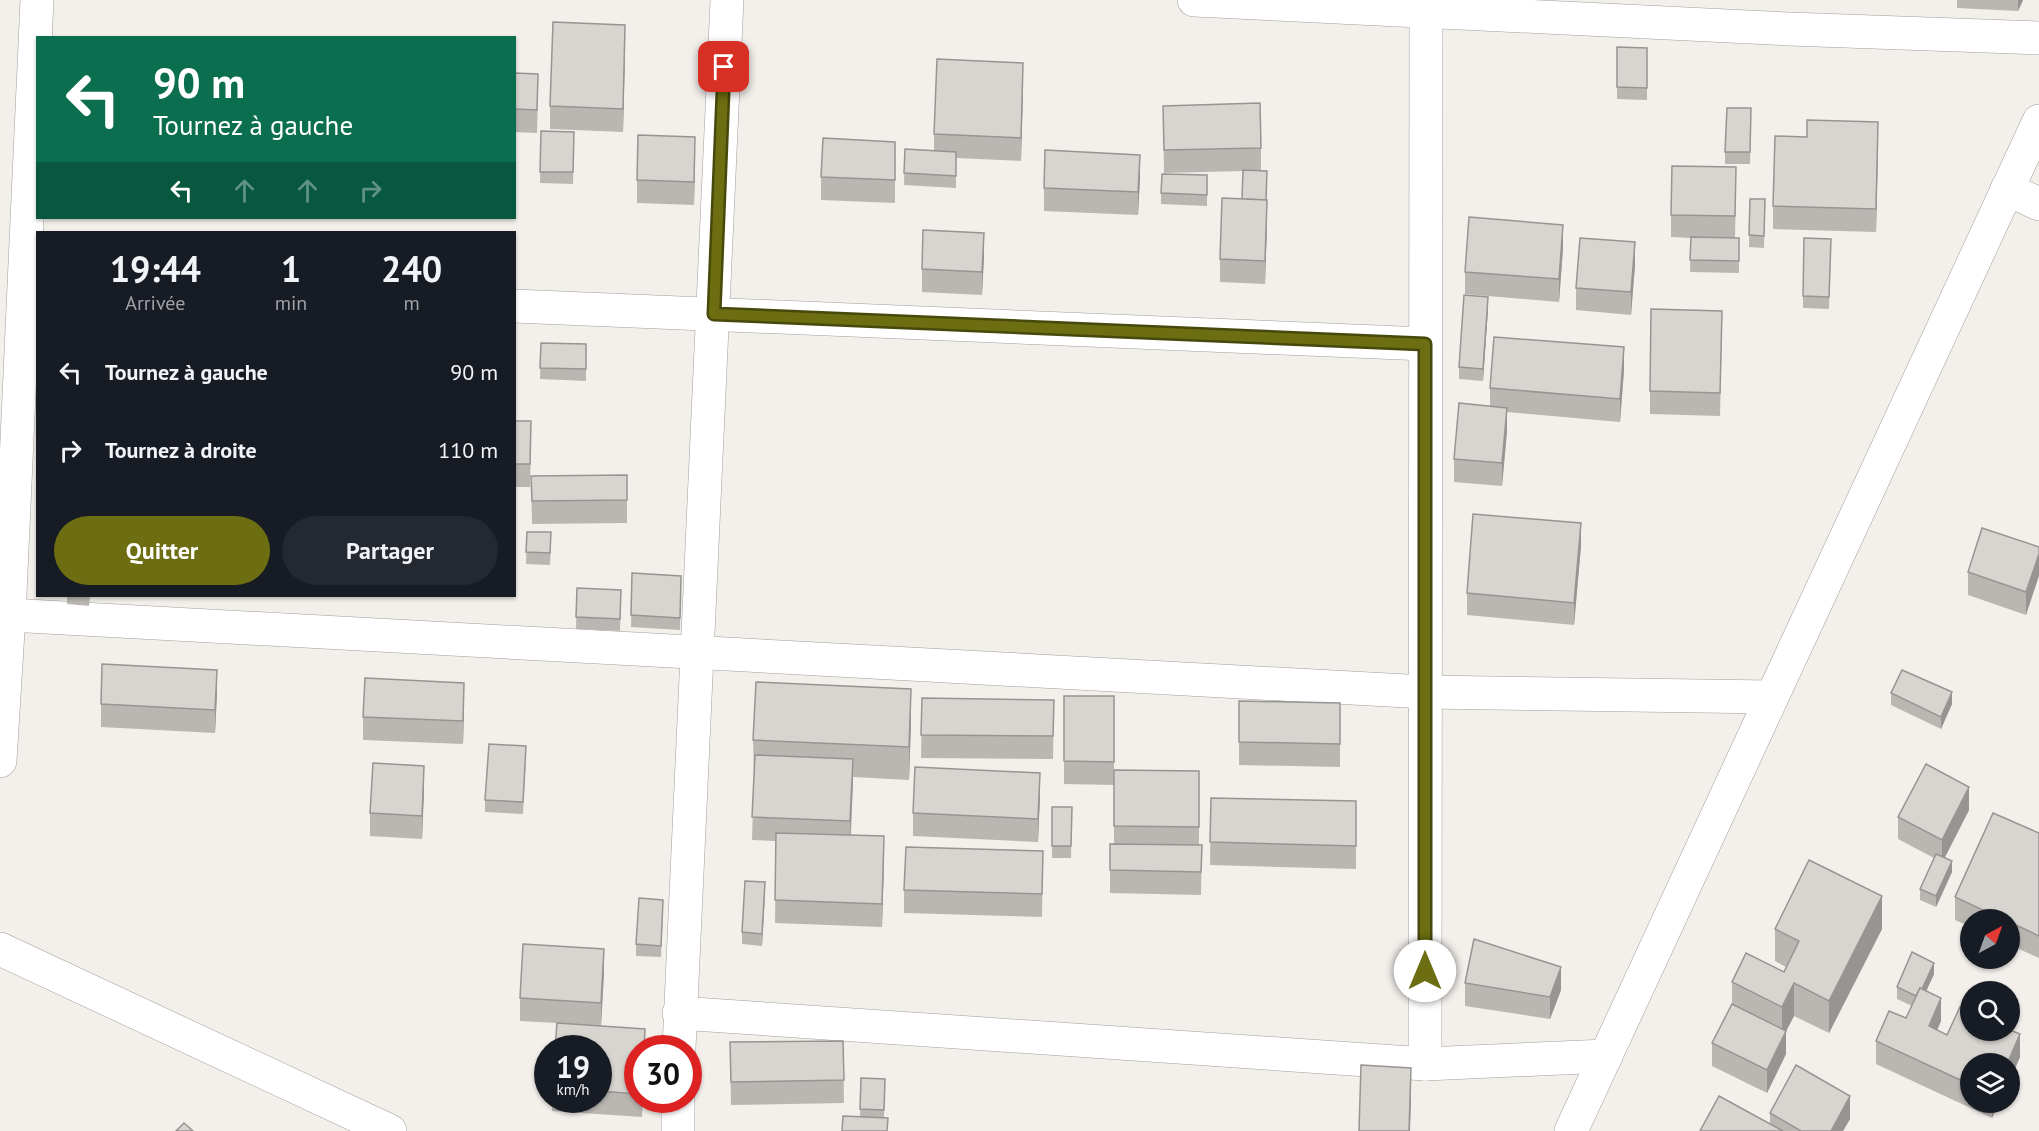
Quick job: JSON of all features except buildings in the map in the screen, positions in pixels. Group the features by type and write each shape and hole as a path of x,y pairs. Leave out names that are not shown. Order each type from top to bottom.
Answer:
{"street":[{"path":"0,761 9,615 20,285 37,0"},
{"path":"679,1035 727,0"},
{"path":"1194,0 1788,14 2039,38"},
{"path":"1425,1064 1426,6"},
{"path":"1571,1131 2039,120"},
{"path":"2007,189 2039,204"},
{"path":"516,306 1425,344"},
{"path":"9,615 1425,692 1772,697"},
{"path":"0,950 390,1131"},
{"path":"679,1013 1425,1064 1606,1056"},
{"path":"678,1113 678,1131"}],"route":[{"path":"724,67 714,314 1425,344 1425,971"}]}
